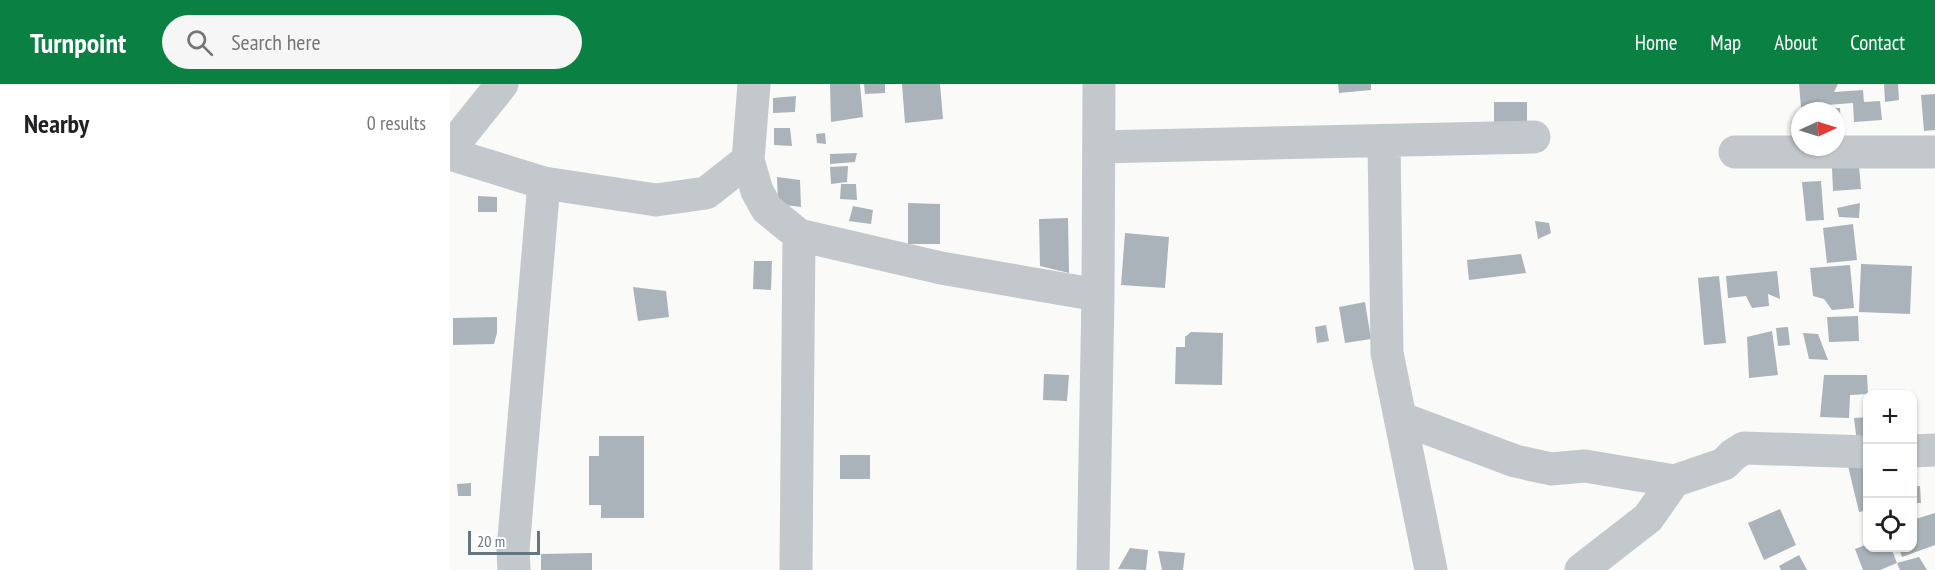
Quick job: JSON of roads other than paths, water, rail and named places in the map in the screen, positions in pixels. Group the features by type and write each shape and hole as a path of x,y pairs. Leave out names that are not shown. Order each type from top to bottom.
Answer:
{"street":[{"path":"450,148 502,84"},
{"path":"754,84 748,160 757,191 767,209 799,235 941,268 1098,295"},
{"path":"1093,570 1100,84"},
{"path":"1099,147 1534,137"},
{"path":"1384,141 1387,353 1431,570"},
{"path":"1735,152 1935,152"},
{"path":"450,154 544,183 656,200 705,193 748,160"},
{"path":"514,570 513,550 544,183"},
{"path":"796,570 799,235"},
{"path":"1400,418 1515,461 1551,469 1585,466 1674,482 1724,464 1744,448 1863,452"},
{"path":"1917,451 1935,450"},
{"path":"1581,570 1648,518 1674,482"}]}
